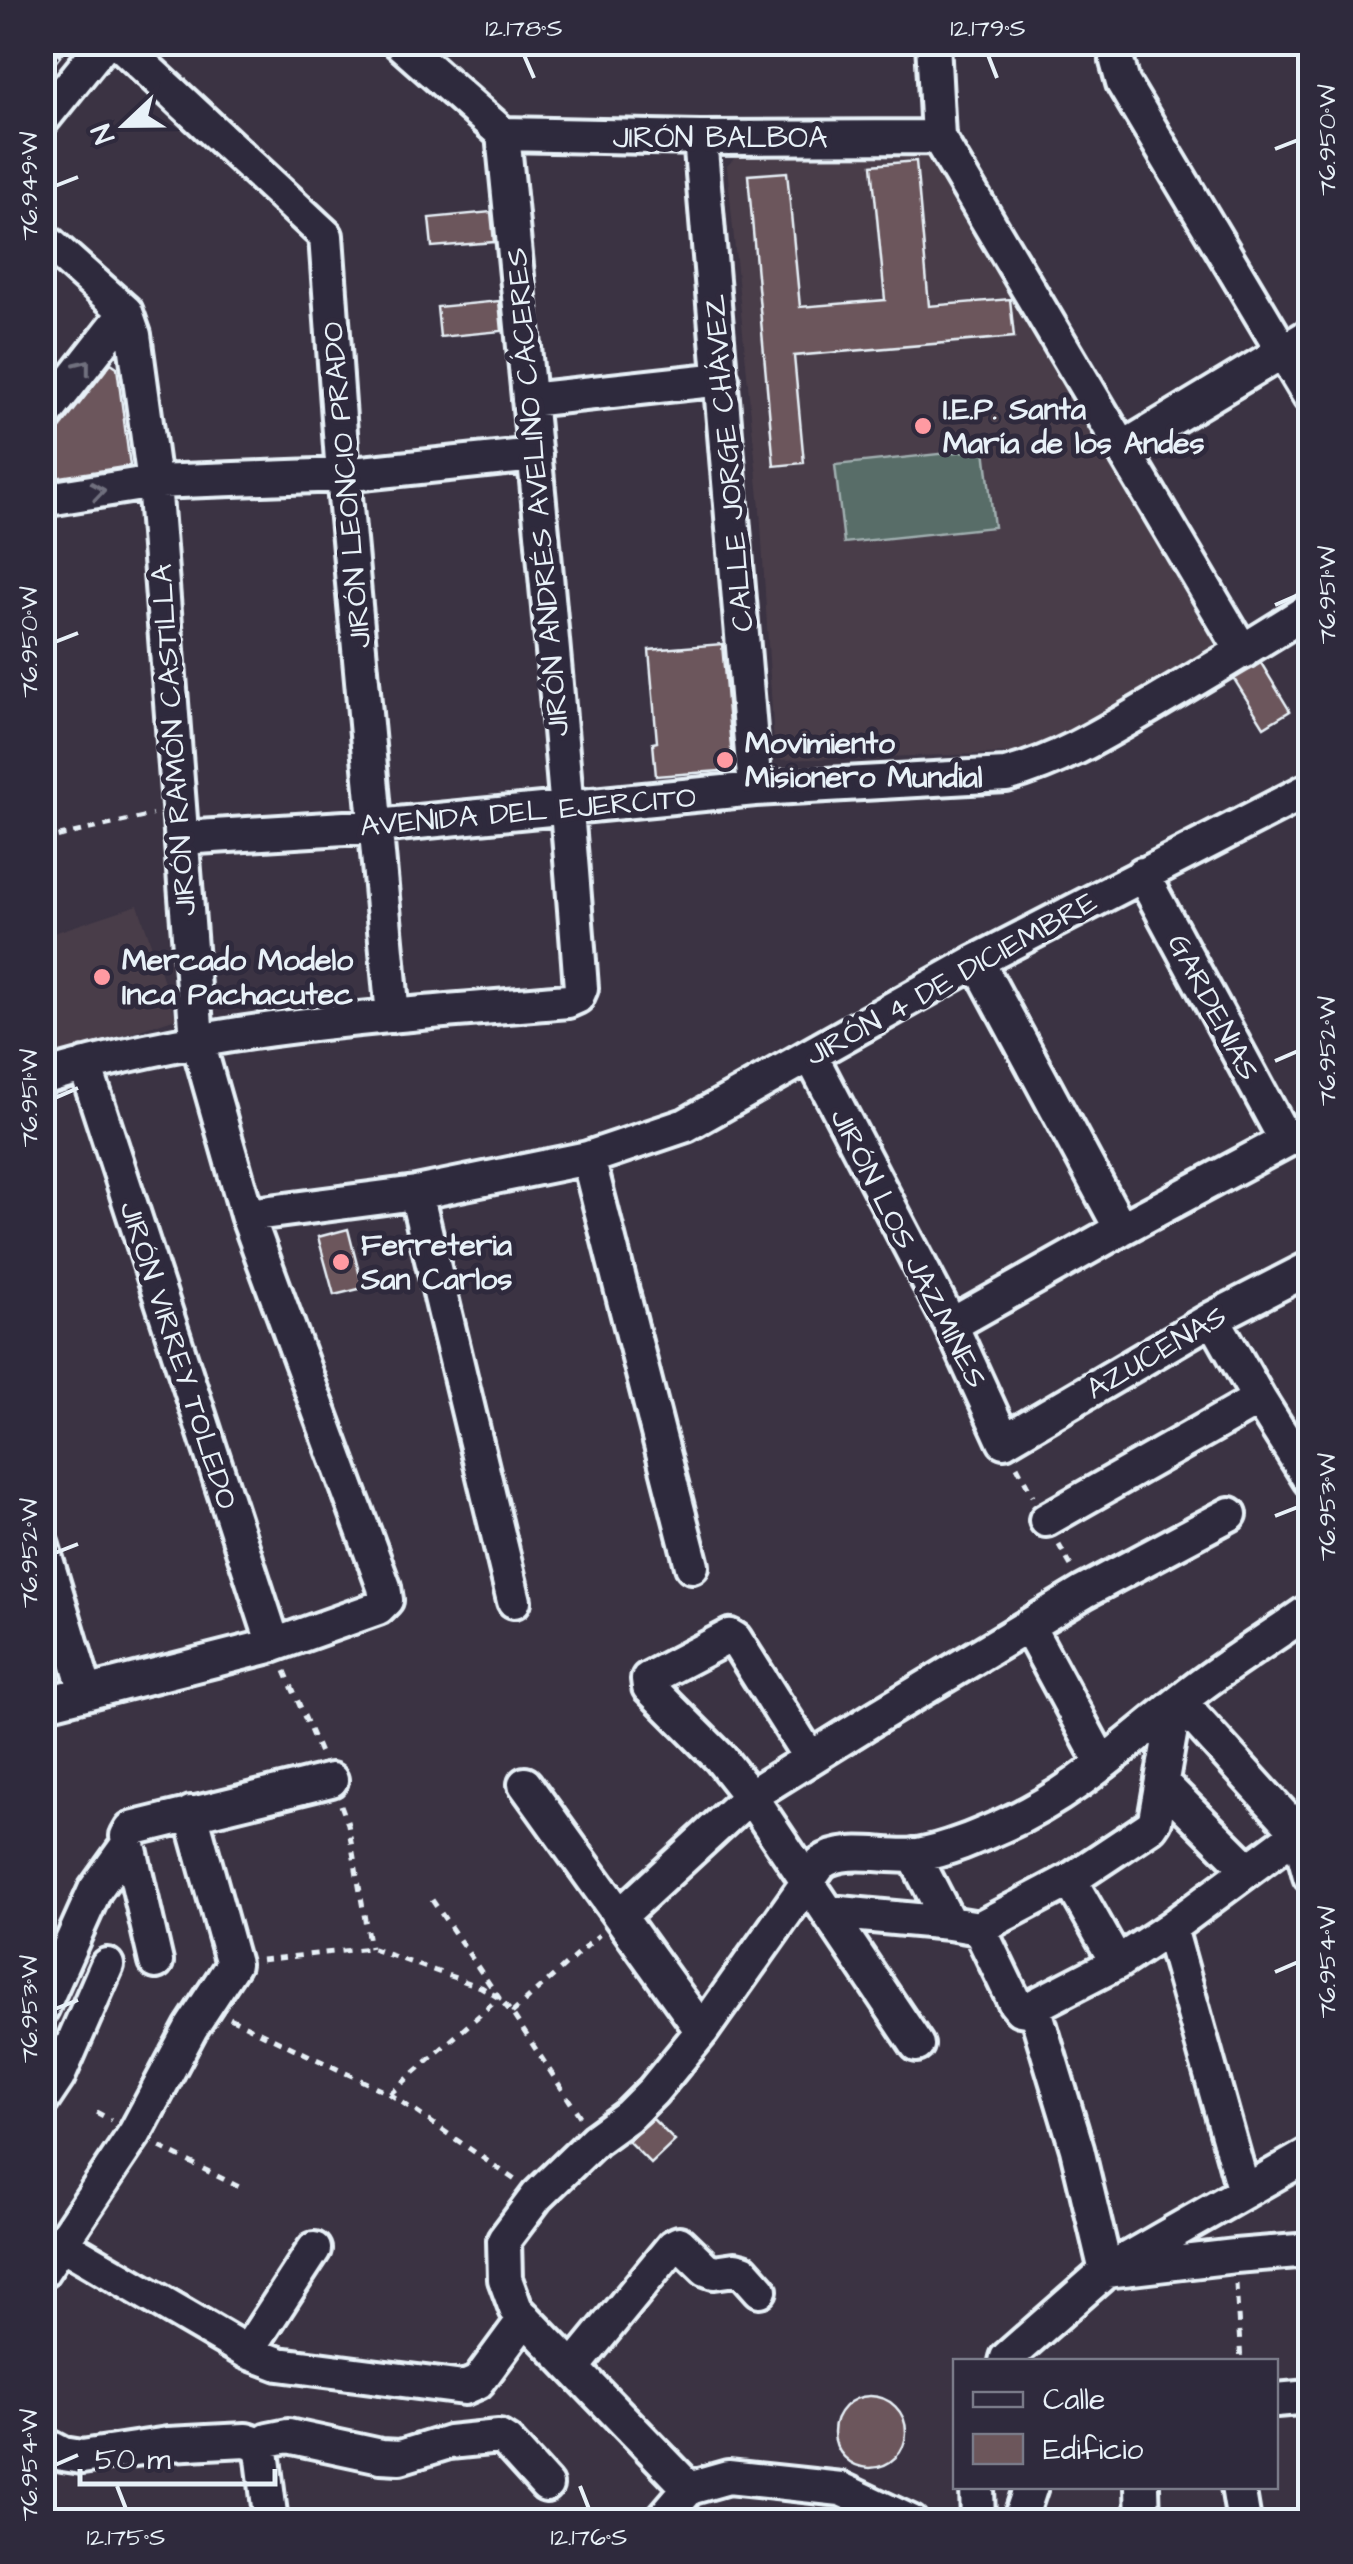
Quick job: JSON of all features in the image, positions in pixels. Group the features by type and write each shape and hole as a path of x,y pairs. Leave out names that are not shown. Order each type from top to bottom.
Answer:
{"street":[{"path":"42,120 104,42"},
{"name":"JIRÓN LEONCIO PRADO","path":"118,42 326,236 343,474 394,1016"},
{"path":"399,42 502,134"},
{"path":"933,42 938,137 1243,652"},
{"path":"1117,42 1123,82 1297,343 1310,397"},
{"name":"JIRÓN BALBOA","path":"502,134 938,137"},
{"name":"JIRÓN ANDRÉS AVELINO CÁCERES","path":"394,1016 568,1001 577,997 581,988 568,807 502,134"},
{"name":"CALLE JORGE CHÁVEZ","path":"700,138 755,789"},
{"path":"42,237 126,312 42,420"},
{"name":"JIRÓN RAMÓN CASTILLA","path":"126,312 134,335 154,482 171,826 197,1039 247,1215 386,1600 378,1608 274,1645"},
{"path":"1124,448 1297,343"},
{"path":"529,400 722,380"},
{"path":"42,500 154,482 343,474 535,455"},
{"name":"AVENIDA DEL EJERCITO","path":"171,826 377,826 755,789 1006,774 1040,766 1070,752 1243,652 1310,608"},
{"name":"JIRÓN 4 DE DICIEMBRE","path":"247,1215 416,1193 588,1158 686,1125 977,960 1310,788"},
{"name":"GARDENIAS","path":"1142,874 1298,1134"},
{"path":"977,960 1121,1230"},
{"path":"42,1078 197,1039 394,1016"},
{"name":"JIRÓN LOS JAZMINES","path":"811,1056 951,1325 1004,1441"},
{"name":"JIRÓN VIRREY TOLEDO","path":"85,1065 274,1645"},
{"path":"951,1325 1298,1134"},
{"path":"588,1158 692,1566"},
{"path":"416,1193 514,1601"},
{"name":"AZUCENAS","path":"1004,1441 1214,1318 1310,1268"},
{"path":"1214,1318 1258,1399 1310,1480"},
{"path":"1046,1520 1258,1399"},
{"path":"620,1916 750,1796 1084,1592 1230,1514"},
{"path":"42,1546 86,1692"},
{"path":"689,2488 516,2309 504,2280 504,2240 537,2196 654,2091 702,2031 821,1863 843,1854 914,1855 937,1851 1006,1824 1061,1794 1310,1610"},
{"path":"1028,1626 1102,1763"},
{"path":"810,1758 730,1636 648,1679 649,1687 720,1758 750,1796 917,2045"},
{"path":"42,1704 274,1645"},
{"path":"829,1912 964,1926 1070,1880 1151,1826 1158,1813 1178,1704"},
{"path":"1178,1704 1304,1828 1310,1876"},
{"path":"156,1962 128,1844 131,1829 331,1780"},
{"path":"526,1784 702,2031"},
{"path":"1162,1784 1248,1869"},
{"path":"42,2272 134,2133 205,2005 233,1964 191,1813"},
{"path":"914,1855 1015,2003 1026,2010 1117,1963 1304,1828"},
{"path":"42,2008 95,1890 128,1844"},
{"path":"1070,1880 1117,1963"},
{"path":"1170,1928 1244,2192"},
{"path":"42,2101 58,2076 107,1965"},
{"path":"1034,2006 1077,2149 1106,2271"},
{"path":"1006,2359 1106,2271 1310,2154"},
{"path":"573,2368 672,2246 679,2243 706,2269 743,2271 760,2290"},
{"path":"62,2244 247,2352 279,2364 464,2388 478,2382 526,2318"},
{"path":"247,2352 314,2249"},
{"path":"1106,2271 1310,2250"},
{"path":"1278,2400 1310,2397"},
{"path":"262,2450 268,2440 288,2436 400,2458 450,2442 499,2436 546,2486"},
{"path":"42,2443 63,2454 82,2457 168,2444 246,2440 262,2450 271,2522"},
{"path":"660,2522 689,2488 728,2477 841,2489 910,2522"},
{"path":"977,2489 978,2522"},
{"path":"1019,2522 1031,2489"},
{"path":"1142,2489 1143,2522"},
{"path":"1238,2489 1244,2522"}],"path":[{"path":"42,840 171,826"},
{"path":"428,1894 595,2140"},
{"path":"512,2013 620,1916"},
{"path":"233,1964 370,1948 481,1988 498,1998"},
{"path":"390,2094 498,1998"},
{"path":"205,2005 390,2094 537,2196"},
{"path":"96,2112 239,2187"},
{"path":"1235,2256 1242,2359"}],"shaded area":[{"name":"I.E.P. Santa María de los Andes","path":"934,151 1223,648 1058,743 1016,753 775,760 760,508 727,166 738,155"},
{"name":"Mercado Modelo Inca Pachacutec","path":"138,905 176,1018 43,1062 42,937"}],"green space":[{"path":"985,449 994,527 844,543 835,465"}],"building":[{"path":"916,161 929,306 1010,299 1014,337 794,356 804,463 774,466 748,175 787,172 800,307 885,300 872,165"},
{"path":"491,212 494,242 432,247 429,218"},
{"path":"499,301 502,331 440,337 437,307"},
{"path":"111,363 117,367 130,466 42,480 42,439 58,431"},
{"path":"722,644 733,770 656,776 649,650"},
{"path":"1261,663 1290,711 1264,727 1234,679"},
{"name":"Ferreteria San Carlos","path":"348,1229 363,1288 334,1295 318,1237"},
{"path":"653,2119 675,2141 651,2164 628,2141"},
{"path":"870,2396 896,2406 906,2432 896,2458 870,2468 844,2458 834,2432 844,2406"}],"railway":[{"path":"42,72 66,42"}],"place":[{"name":"I.E.P. Santa María de los Andes","path":"923,426"},
{"name":"Movimiento Misionero Mundial","path":"725,760"},
{"name":"Mercado Modelo Inca Pachacutec","path":"102,977"},
{"name":"Ferreteria San Carlos","path":"341,1262"}]}
